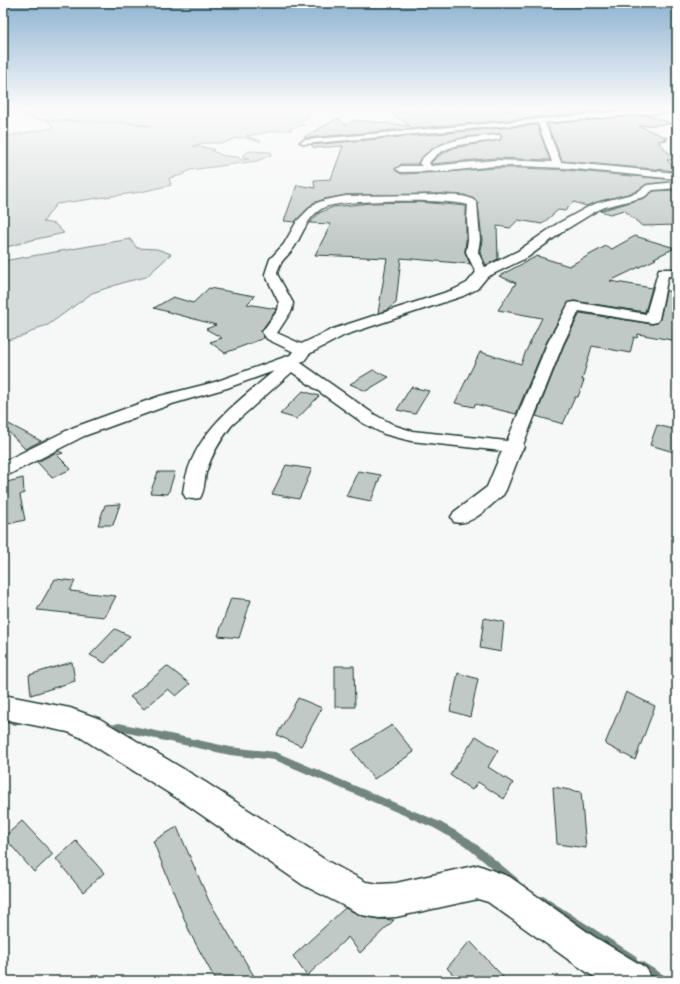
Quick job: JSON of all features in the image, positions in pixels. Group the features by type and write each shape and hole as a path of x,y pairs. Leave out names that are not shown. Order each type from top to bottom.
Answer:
{"street":[{"path":"428,168 424,163 429,155"},
{"path":"553,155 558,165"},
{"path":"401,169 457,168 499,163 558,165 677,176"},
{"path":"193,493 197,470 209,444 217,432 226,421 313,344 339,332 458,293 472,286 482,274 523,254 561,227 600,205 640,195 645,193 651,187 677,184"},
{"path":"482,274 472,252 474,240 472,219 473,206 469,201 450,198 346,199 322,205 312,211 301,223 289,246 274,262 271,274 286,303 285,310 269,332 369,419 390,430 411,436 515,447"},
{"path":"461,518 496,490 515,447 555,344 574,306 652,319 663,272 677,273"},
{"path":"3,470 78,432 166,400 221,385 298,357"},
{"path":"3,707 70,720 90,728 194,792 315,873 362,898 379,901 396,900 478,882 498,889 580,948 633,981"}],"shaded area":[{"path":"3,155 221,155 238,157 241,160 249,159 242,156 244,155 271,155 257,161 190,170 182,175 169,178 171,185 141,192 56,204 43,222 55,224 64,233 3,248"},
{"path":"130,239 137,248 157,249 171,254 146,277 92,293 48,325 38,328 24,336 3,341 3,261"}],"building":[{"path":"340,155 424,155 418,164 401,164 395,170 401,174 495,168 522,168 565,170 677,181 647,184 635,192 586,206 574,202 565,211 558,210 542,224 518,220 510,228 497,226 498,259 486,265 480,252 482,240 478,203 474,199 465,195 346,195 313,203 295,222 284,221 297,185 315,188 314,180 331,179"},
{"path":"441,155 548,155 550,160 495,158 432,164 431,163"},
{"path":"560,155 670,155 675,160 667,160 677,171 562,161"},
{"path":"677,190 677,225 642,226 624,210 610,214 600,211 644,198 654,191"},
{"path":"419,202 466,206 465,252 470,264 401,258 396,303 387,310 378,313 387,258 315,255 331,224 310,223 319,213 333,207 371,203"},
{"path":"635,236 675,248 654,258 656,259 610,281 652,288 645,312 574,301 569,302 546,343 516,414 475,404 474,407 455,403 480,352 521,364 542,318 498,310 516,283 499,276 537,256 569,266 606,246 612,249"},
{"path":"209,288 255,296 247,304 277,309 261,331 264,338 225,353 210,342 222,338 206,329 216,325 154,308 173,297 193,303"},
{"path":"666,291 677,292 677,341 638,334 637,338 634,337 630,353 592,346 582,380 584,380 578,397 575,397 563,424 536,416 564,345 580,313 652,324 657,323 660,319"},
{"path":"373,370 389,377 366,391 350,384"},
{"path":"411,387 429,391 415,414 397,410"},
{"path":"303,391 319,396 297,419 280,414"},
{"path":"3,421 41,441 25,449 3,426"},
{"path":"657,425 677,430 677,453 650,445"},
{"path":"59,451 63,453 57,455 71,469 52,478 37,462"},
{"path":"286,465 312,469 299,499 272,494"},
{"path":"358,471 381,475 371,501 346,496"},
{"path":"158,472 175,472 168,494 150,493"},
{"path":"23,478 24,493 20,495 25,520 8,524 3,483"},
{"path":"120,504 113,525 98,525 105,505"},
{"path":"55,579 75,581 70,591 116,596 105,617 37,610"},
{"path":"231,598 251,600 239,638 218,636"},
{"path":"484,618 504,622 501,652 480,648"},
{"path":"115,629 130,636 105,663 90,655"},
{"path":"72,662 75,681 31,695 29,675"},
{"path":"167,666 190,684 176,696 168,689 144,709 130,697"},
{"path":"335,666 354,666 355,707 335,707"},
{"path":"458,673 478,679 470,717 450,711"},
{"path":"626,692 655,706 635,760 605,744"},
{"path":"298,698 322,708 301,746 277,735"},
{"path":"392,725 414,752 374,779 352,750"},
{"path":"476,736 498,750 488,767 513,783 504,799 478,782 472,790 450,775"},
{"path":"553,787 581,792 586,848 557,844"},
{"path":"22,821 53,854 34,872 4,837"},
{"path":"177,827 209,901 257,981 216,981 190,933 153,841"},
{"path":"76,841 104,873 83,892 56,859"},
{"path":"345,908 362,916 394,920 360,953 348,937 307,976 293,956"},
{"path":"470,941 507,981 459,981 447,968"}],"waterway":[{"path":"3,719 15,721"},
{"path":"110,729 119,727 230,751 275,756 437,825 467,842 514,881"},
{"path":"543,901 632,960"},
{"path":"641,966 663,981"}]}
